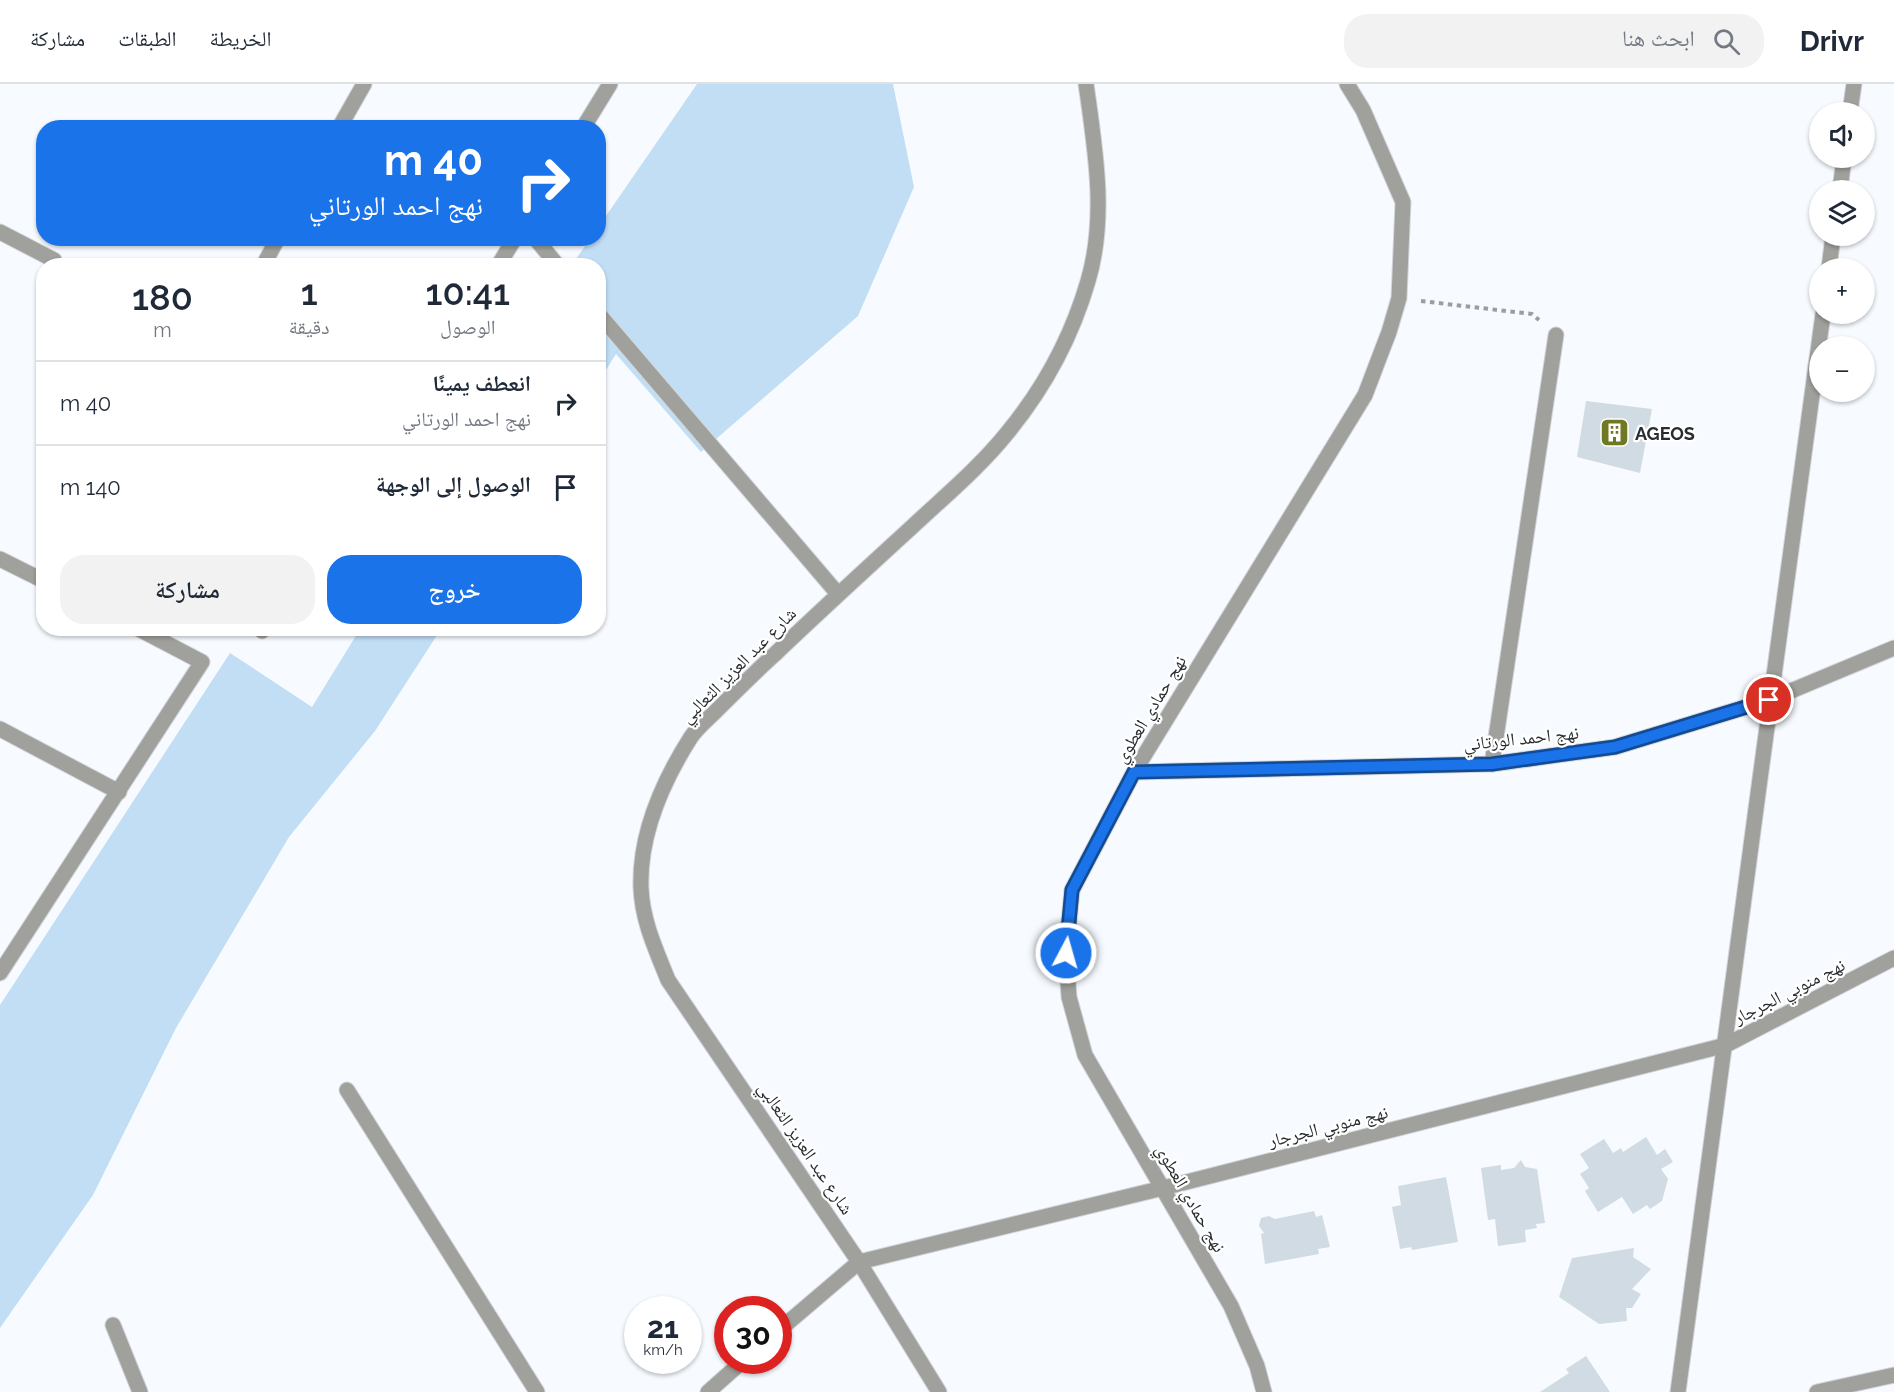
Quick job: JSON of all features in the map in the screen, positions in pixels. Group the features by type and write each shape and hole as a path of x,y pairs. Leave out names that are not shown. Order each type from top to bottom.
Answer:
{"street":[{"path":"344,120 364,84"},
{"path":"589,120 610,84"},
{"name":"شارع عبد العزيز الثعالبي","path":"939,1392 859,1262 668,980 648,930 641,888 644,844 661,790 693,735 748,678 970,473 1009,432 1044,381 1062,348 1089,280 1095,245 1096,159 1086,84"},
{"name":"نهج حمادي العطوي","path":"1264,1392 1257,1366 1231,1306 1085,1055 1069,997 1066,953 1072,890 1134,772 1365,395 1389,332 1399,298 1403,202 1363,110 1347,84"},
{"path":"1851,102 1854,84"},
{"path":"0,232 50,258"},
{"path":"542,246 552,258"},
{"path":"606,322 838,594"},
{"path":"1678,1392 1726,1045 1769,700 1822,324"},
{"path":"1492,764 1556,334"},
{"path":"0,559 36,577"},
{"path":"0,973 202,662 152,636"},
{"name":"نهج احمد الورتاني","path":"1134,772 1492,764 1615,747 1769,700 1894,648"},
{"path":"0,729 119,792"},
{"name":"نهج منوبي الجرجار","path":"792,1319 859,1262 1163,1188 1726,1045 1894,958"},
{"path":"347,1090 537,1392"},
{"path":"113,1325 141,1392"},
{"path":"708,1392 728,1374"},
{"path":"1817,1392 1894,1375"}],"path":[{"path":"1399,298 1532,314 1556,334"}],"shaded area":[{"path":"697,84 893,84 914,187 858,316 701,452 616,354 606,370 606,258 577,258 585,246 606,246 606,216"},
{"path":"356,636 436,636 375,731 289,837 176,1028 93,1195 0,1328 0,1005 230,653 312,707"}],"building":[{"name":"AGEOS","path":"1586,401 1652,409 1640,473 1577,457"},
{"path":"1646,1137 1657,1155 1665,1149 1673,1162 1661,1169 1668,1179 1662,1201 1650,1209 1647,1205 1633,1214 1622,1197 1598,1212 1585,1191 1589,1188 1580,1174 1589,1168 1580,1154 1604,1139 1613,1153 1621,1148 1623,1152"},
{"path":"1521,1160 1525,1167 1537,1169 1545,1223 1536,1224 1537,1228 1525,1230 1526,1242 1498,1246 1495,1219 1488,1220 1481,1168 1501,1165 1501,1170 1514,1168"},
{"path":"1446,1177 1458,1242 1412,1250 1411,1247 1400,1249 1392,1207 1401,1205 1398,1186"},
{"path":"1314,1211 1316,1217 1322,1215 1330,1247 1318,1249 1319,1254 1265,1264 1261,1234 1264,1233 1259,1226 1261,1218 1269,1216 1275,1219"},
{"path":"1634,1248 1633,1257 1651,1269 1632,1289 1641,1294 1632,1308 1626,1308 1627,1321 1599,1324 1559,1297 1572,1258"},
{"path":"1586,1356 1610,1392 1540,1392 1569,1373 1566,1369"}],"place":[{"name":"AGEOS","path":"1614,433"}],"route":[{"path":"1066,953 1072,890 1134,772 1492,764 1615,747 1769,700"}]}
